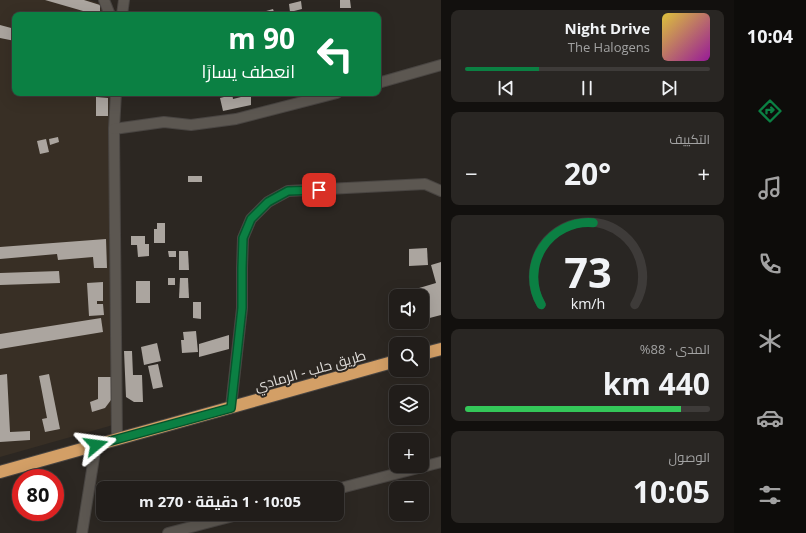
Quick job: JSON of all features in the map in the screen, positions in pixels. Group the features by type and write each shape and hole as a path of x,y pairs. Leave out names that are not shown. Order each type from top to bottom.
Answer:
{"highway":[{"path":"429,352 441,349"},
{"name":"طريق حلب - الرمادي","path":"0,472 389,364"}],"street":[{"path":"104,0 109,12"},
{"path":"122,12 124,0"},
{"path":"381,82 441,65"},
{"path":"116,96 114,129 116,439"},
{"path":"114,129 164,122 191,125 236,119 325,96"},
{"path":"231,408 242,308 243,238 251,219 268,202 288,191 425,184 441,191"},
{"path":"82,533 96,445"},
{"path":"344,487 441,462"},
{"path":"168,533 214,521"}],"shaded area":[{"path":"0,0 89,0 101,4 103,12 12,12 12,96 111,96 113,425 0,457"}],"building":[{"path":"45,0 84,0 100,5 100,12 87,12"},
{"path":"340,0 350,0 351,8 340,8"},
{"path":"301,1 302,9 290,12 289,4"},
{"path":"273,9 274,12 263,12"},
{"path":"0,25 12,28 12,40 0,38"},
{"path":"232,96 233,99 241,96 251,96 251,105 223,111 220,98"},
{"path":"96,97 108,98 108,116 96,116"},
{"path":"58,137 59,142 50,145 49,139"},
{"path":"46,139 49,152 40,154 37,141"},
{"path":"188,176 202,176 202,182 188,182"},
{"path":"157,223 165,223 165,243 154,243 154,229 157,229"},
{"path":"131,236 145,236 145,244 149,244 149,256 138,257 137,245 131,245"},
{"path":"106,239 107,268 94,268 93,257 58,260 57,254 0,259 0,247"},
{"path":"427,248 428,265 409,266 409,249"},
{"path":"168,251 176,251 176,257 169,257"},
{"path":"179,251 188,251 189,270 179,270"},
{"path":"441,262 441,315 429,318 429,289 416,289 436,283 431,265"},
{"path":"59,271 60,283 0,285 0,273"},
{"path":"168,278 175,278 175,285 168,285"},
{"path":"180,278 188,278 189,298 179,298"},
{"path":"136,281 150,281 150,303 136,303"},
{"path":"103,282 103,301 97,301 97,304 103,304 104,315 89,316 87,283"},
{"path":"193,302 201,302 201,319 193,318"},
{"path":"101,318 103,332 0,349 0,334"},
{"path":"196,331 198,352 182,353 181,340 184,340 183,332"},
{"path":"229,335 229,349 199,357 199,344"},
{"path":"157,343 161,361 144,365 141,347"},
{"path":"124,351 132,351 133,375 142,375 143,402 134,402 126,397"},
{"path":"158,364 163,387 153,389 148,366"},
{"path":"7,374 10,432 30,431 30,440 0,442 0,375"},
{"path":"49,374 60,429 45,432 42,419 47,418 39,376"},
{"path":"98,377 111,377 111,400 105,408 92,412 90,402 98,399"}],"route":[{"path":"96,445 231,408 242,308 243,238 251,219 268,202 288,191 319,190"}]}
